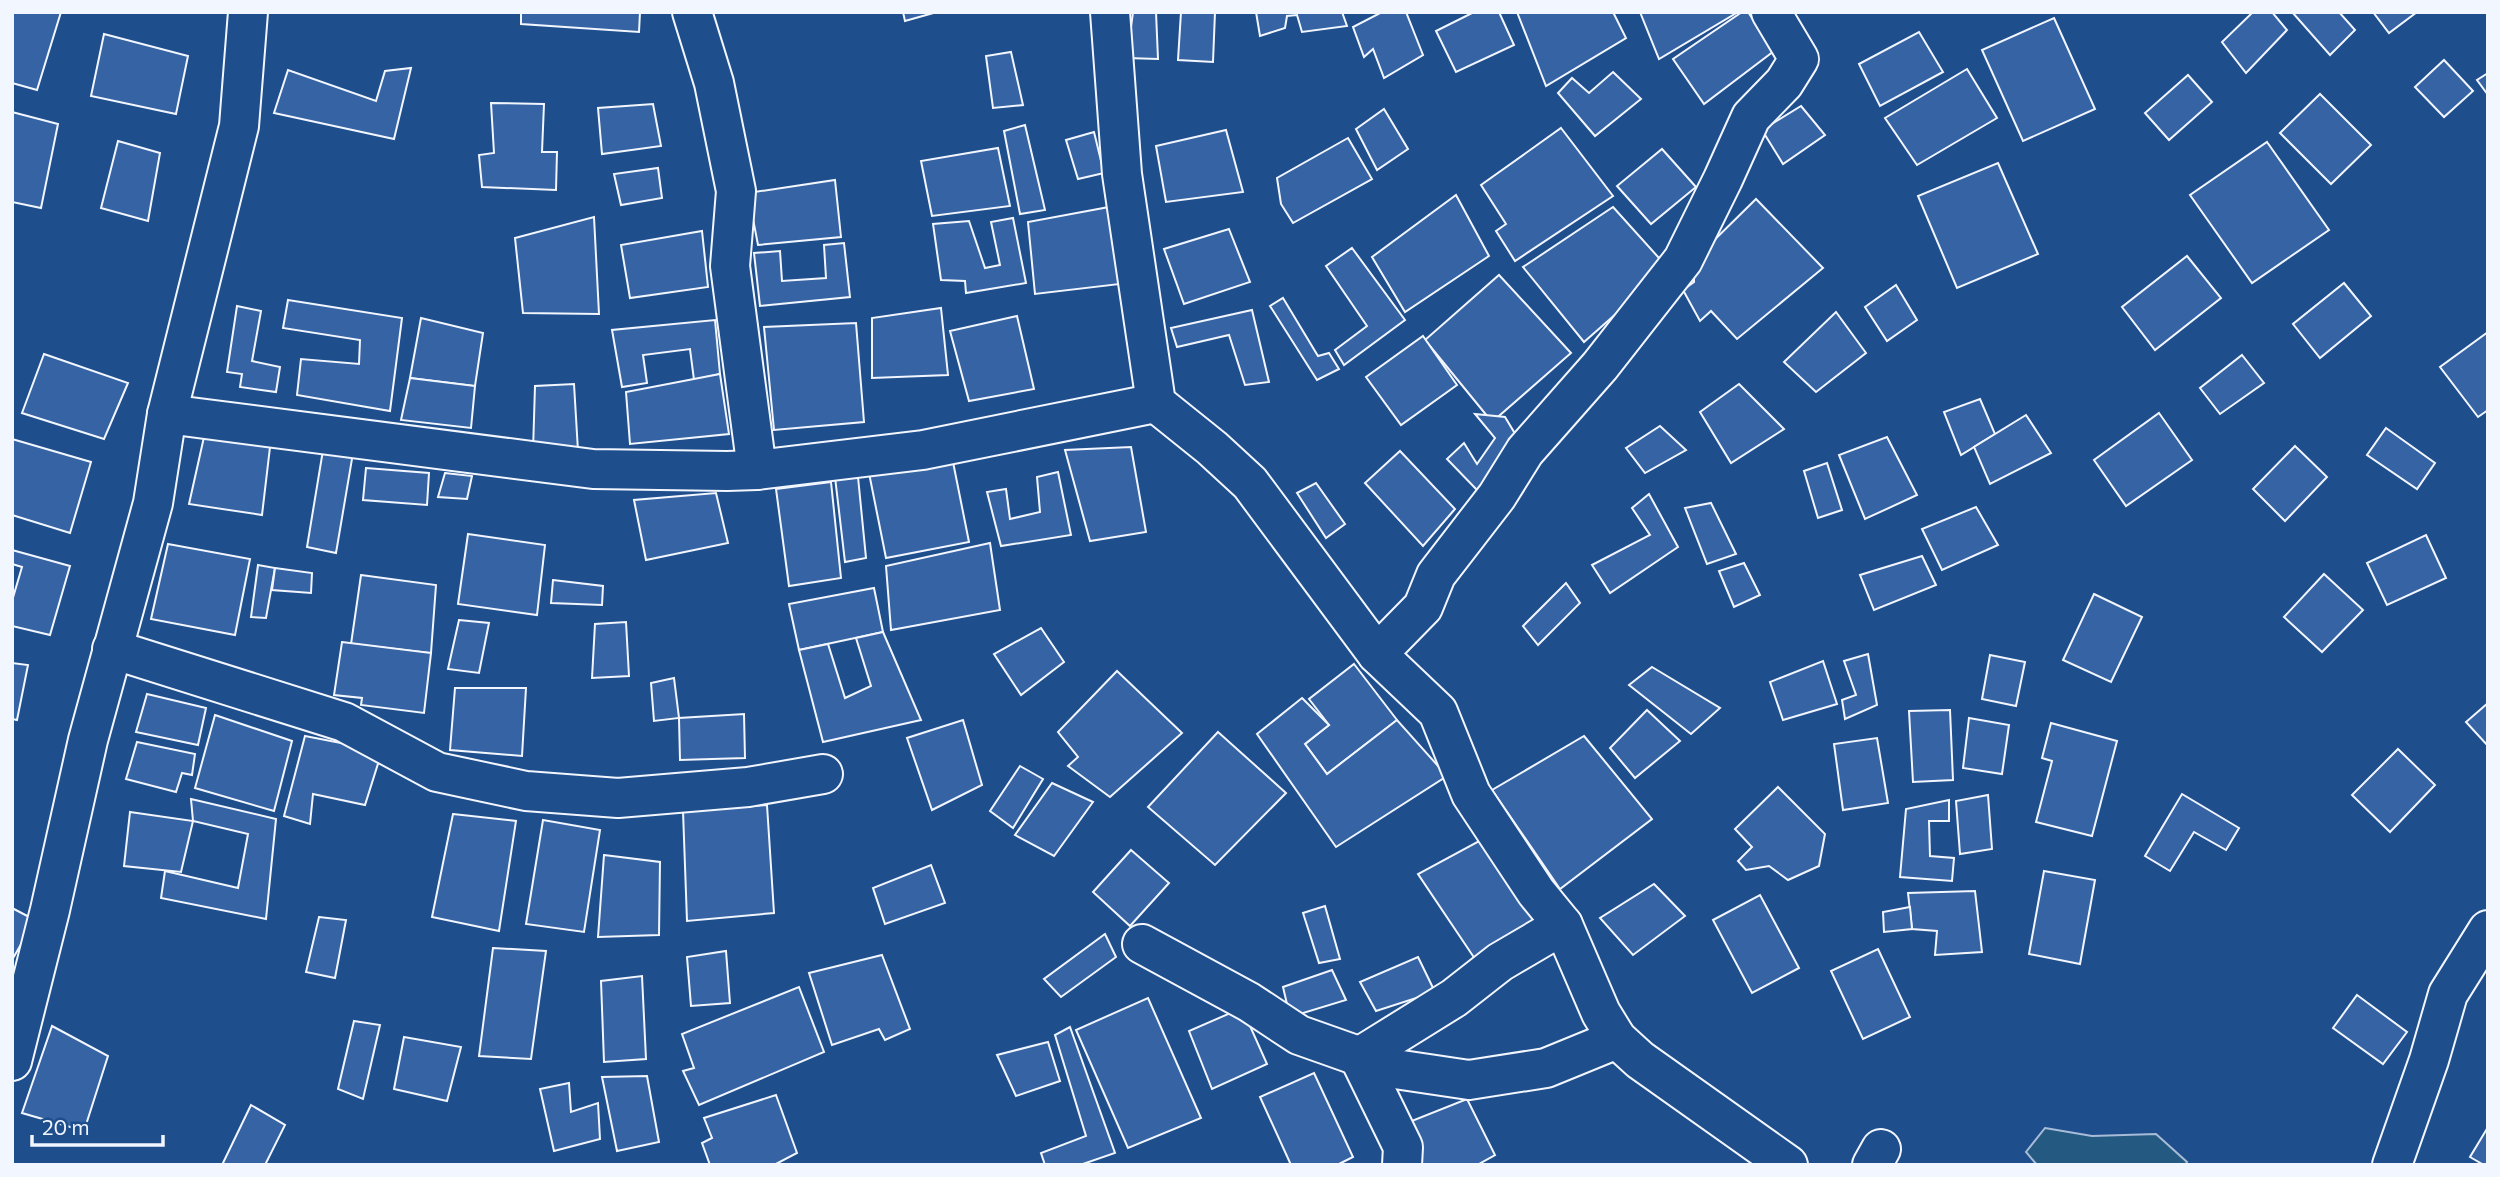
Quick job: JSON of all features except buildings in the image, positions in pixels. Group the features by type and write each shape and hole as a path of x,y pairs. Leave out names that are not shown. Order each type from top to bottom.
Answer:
{"street":[{"path":"12,1061 50,910 88,740 153,503 167,414 239,126 247,12"},
{"path":"692,12 714,83 736,191 730,265 757,470"},
{"path":"1110,12 1122,174 1156,403 1250,483 1377,654 1438,712 1471,794 1536,892 1563,925 1601,1013 1617,1039 1640,1060 1788,1165"},
{"path":"1377,654 1423,607 1436,575 1497,496 1525,451 1600,366 1682,260 1751,117 1784,83 1799,59 1771,12"},
{"path":"167,414 593,469 757,470 923,450 1156,403"},
{"path":"112,649 344,722 437,772 526,791 618,798 748,787 823,774"},
{"path":"1359,1057 1454,998 1500,962 1563,925"},
{"path":"2392,1165 2429,1060 2448,993 2488,930"},
{"path":"1142,944 1249,1003 1299,1035 1395,1069 1469,1080 1546,1068 1617,1039"},
{"path":"1359,1057 1403,1147 1402,1165"}],"shaded area":[{"path":"2045,1128 2092,1136 2156,1134 2187,1162 2185,1165 2037,1165 2026,1152"}]}
